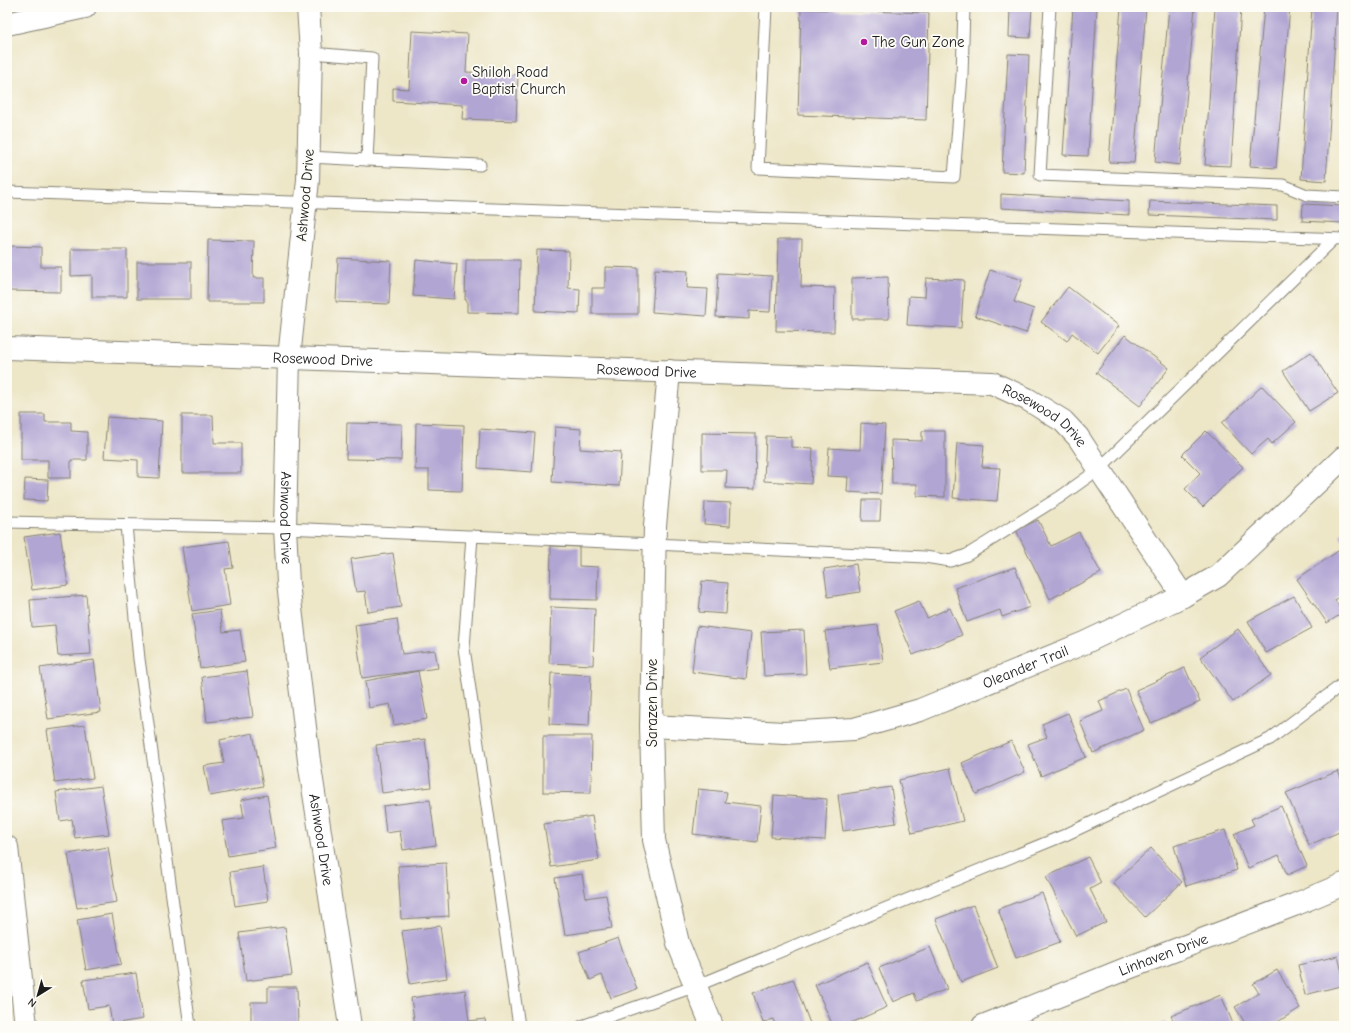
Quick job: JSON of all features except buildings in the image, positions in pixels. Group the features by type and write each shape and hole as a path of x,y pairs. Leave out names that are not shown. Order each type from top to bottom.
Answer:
{"street":[{"path":"7,24 85,7"},
{"name":"Ashwood Drive","path":"308,7 311,53 309,156 289,358 285,528 288,583 309,761 350,1026"},
{"name":"Rosewood Drive","path":"7,348 992,383 1027,399 1063,420 1078,437 1183,596"},
{"name":"Sarazen Drive","path":"669,371 654,544 651,726 654,840 678,943 712,1026"},
{"name":"Oleander Trail","path":"651,726 784,733 854,729 920,710 1084,643 1183,596 1218,576 1344,457"},
{"path":"7,847 26,1026"},
{"name":"Linhaven Drive","path":"983,1026 1128,968 1294,906 1344,884"}],"lane":[{"path":"766,7 758,168 954,177 962,76 964,7"},
{"path":"1050,7 1040,175 1283,185 1307,196 1344,197"},
{"path":"311,53 372,58 367,160"},
{"path":"309,156 480,165"},
{"path":"7,192 1339,239"},
{"path":"7,522 285,528 926,557 950,561 967,555 1060,497 1099,469 1339,239"},
{"path":"126,525 139,659 190,1026"},
{"path":"472,536 464,648 519,1026"},
{"path":"582,1026 696,986 1066,835 1270,739 1344,683"}],"place":[{"name":"The Gun Zone","path":"864,42"},
{"name":"Shiloh Road Baptist Church","path":"464,81"}]}
